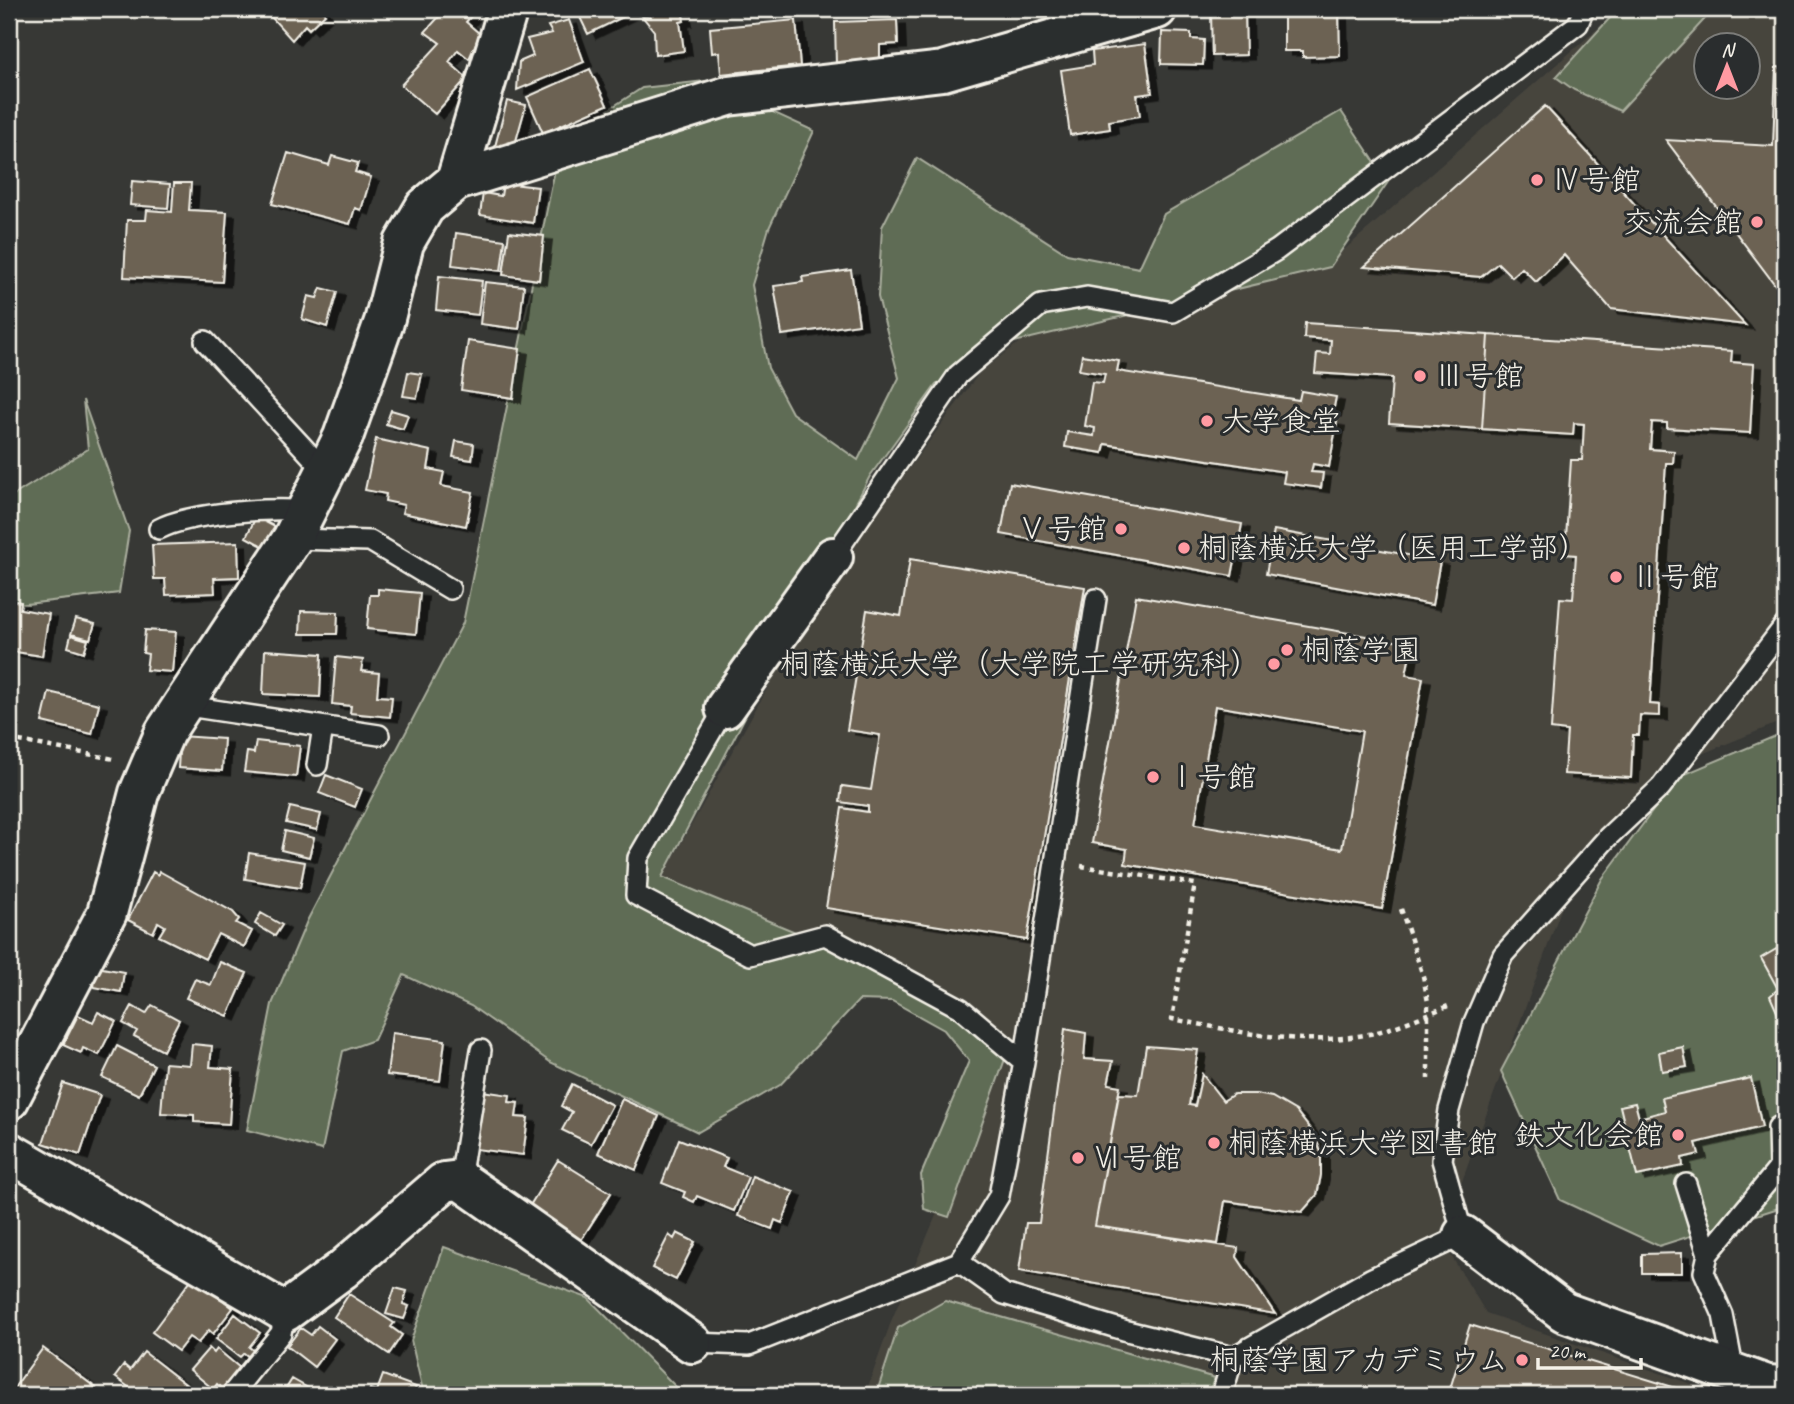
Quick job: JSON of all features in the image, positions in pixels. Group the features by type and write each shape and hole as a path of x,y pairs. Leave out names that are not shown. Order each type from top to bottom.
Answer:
{"street":[{"path":"456,181 508,9"},
{"path":"12,1083 107,913 139,793 164,732 299,525 343,437 384,322 404,243 425,207 456,181 728,96 943,71 1157,9"},
{"path":"725,708 833,557"},
{"path":"9,1152 285,1312 342,1270 444,1182 460,1180 692,1343"},
{"path":"1463,1235 1564,1312 1767,1385 1785,1386"}],"lane":[{"path":"833,557 958,375 1041,305 1087,297 1173,312 1278,250 1400,161 1578,24 1584,9"},
{"path":"205,341 326,472"},
{"path":"159,529 176,520 287,509 299,525 370,541 450,589"},
{"path":"692,1343 749,1345 959,1262 999,1196 1024,1062 1096,599"},
{"path":"959,1262 1003,1294 1128,1331 1233,1357 1373,1278 1463,1235 1442,1160 1452,1101 1474,1022 1503,955 1608,836 1661,787 1785,625"},
{"path":"181,705 379,735"},
{"path":"725,708 638,858 636,895 750,955 825,935 960,1008 1024,1062"},
{"path":"317,765 323,727"},
{"path":"460,1180 481,1050"},
{"path":"1734,1373 1723,1315 1704,1272 1708,1254 1779,1168 1778,1127"},
{"path":"1686,1184 1708,1254"},
{"path":"230,1395 281,1333 285,1312"},
{"path":"1222,1395 1233,1357"}],"path":[{"path":"9,739 150,766"},
{"path":"1055,862 1195,884 1172,1019 1270,1037 1322,1040 1371,1034 1488,991"},
{"path":"1401,909 1423,976 1428,1013 1427,1097 1452,1101"}],"shaded area":[{"name":"桐蔭学園","path":"1620,9 1785,9 1785,720 1672,766 1567,893 1441,1239 1486,1313 1723,1395 865,1395 892,1319 1006,1051 663,876 828,579 980,372 1062,310 1329,263"}],"green space":[{"path":"1618,9 1714,9 1620,111 1574,90 1556,77"},
{"path":"705,81 814,131 769,228 752,285 768,368 792,413 858,460 899,378 878,297 882,227 917,158 1067,254 1139,268 1164,214 1341,111 1388,182 1330,267 985,349 936,385 870,476 662,877 970,1004 1011,1042 949,1217 924,1209 921,1175 969,1061 944,1030 892,1001 859,1000 780,1085 698,1132 550,1062 471,1006 404,975 374,1040 343,1051 322,1150 247,1130 272,1004 307,921 463,623 561,140 642,88"},
{"path":"83,400 129,531 119,593 9,606 9,498 88,449"},
{"path":"1785,732 1785,1206 1659,1246 1560,1200 1501,1071 1602,879 1678,777"},
{"path":"444,1247 588,1298 680,1391 678,1395 424,1395 411,1340"},
{"path":"945,1301 1215,1378 1207,1395 876,1395 898,1328"}],"building":[{"path":"264,9 321,9 325,14 309,29 305,25 292,40"},
{"path":"446,9 477,9 466,22 480,34 469,59 458,50 449,62 467,78 435,114 401,85 440,43 425,32"},
{"path":"576,9 627,9 629,14 588,34"},
{"path":"650,9 682,9 684,21 680,22 684,51 655,55 654,31 642,16 651,17"},
{"path":"1245,12 1246,55 1212,56 1211,13"},
{"path":"1339,13 1340,56 1303,57 1303,51 1284,51 1284,14"},
{"path":"569,20 584,62 517,90 519,62 533,56 527,39 552,33 548,26"},
{"path":"796,20 800,66 721,74 719,52 712,53 710,28"},
{"path":"897,20 898,44 880,45 880,64 836,65 835,22"},
{"path":"1162,32 1191,33 1191,39 1204,40 1203,65 1161,64"},
{"path":"1145,44 1152,93 1137,95 1140,116 1109,121 1110,129 1070,135 1061,70 1093,65 1092,51"},
{"name":"交流会館","path":"1776,67 1785,68 1785,298 1666,140 1773,146"},
{"path":"590,69 607,105 543,133 527,97"},
{"path":"507,101 526,105 512,155 494,150"},
{"name":"Ⅳ号館","path":"1545,106 1745,325 1611,309 1564,255 1536,282 1522,268 1512,277 1498,263 1481,277 1364,267"},
{"path":"288,153 329,165 332,156 358,163 355,172 371,177 361,210 355,208 350,224 272,204"},
{"path":"132,181 170,184 168,208 130,205"},
{"path":"174,183 191,183 189,210 227,212 222,282 124,277 127,220 146,220 147,210 172,212"},
{"path":"503,183 538,187 533,223 480,215 483,193 501,196"},
{"path":"509,232 544,236 539,280 503,275"},
{"path":"456,233 505,240 501,271 452,265"},
{"path":"851,270 859,324 782,335 774,286 803,282 802,277"},
{"path":"439,276 482,281 478,315 436,310"},
{"path":"485,282 524,286 519,329 480,324"},
{"path":"321,288 337,292 327,327 302,319 308,296 317,298"},
{"name":"Ⅲ号館","path":"1305,323 1488,335 1482,429 1389,423 1392,378 1315,373 1317,353 1330,354 1331,340 1304,338"},
{"name":"Ⅱ号館","path":"1488,335 1732,351 1731,362 1754,364 1750,433 1667,428 1667,423 1652,422 1650,449 1674,451 1673,463 1666,463 1650,704 1660,705 1660,716 1640,715 1639,735 1633,735 1631,778 1564,774 1567,731 1551,729 1560,598 1573,599 1576,555 1565,554 1571,460 1582,460 1584,424 1574,423 1573,435 1482,429"},
{"path":"468,341 520,349 513,398 461,390"},
{"name":"大学食堂","path":"1082,355 1119,361 1117,371 1299,400 1301,391 1336,397 1333,412 1322,410 1320,419 1337,422 1329,467 1313,464 1311,472 1323,473 1321,488 1283,483 1285,472 1105,444 1103,453 1065,447 1067,432 1094,436 1095,428 1085,426 1092,382 1103,383 1105,374 1079,370"},
{"path":"408,372 422,374 417,398 403,396"},
{"path":"391,410 408,415 403,429 386,424"},
{"path":"376,439 431,451 428,469 444,472 441,486 473,492 466,526 402,513 404,505 385,501 386,494 365,490"},
{"path":"456,441 474,444 472,460 453,457"},
{"name":"Ⅴ号館","path":"1010,483 1242,524 1232,576 1001,534"},
{"path":"256,517 279,529 268,549 246,537"},
{"path":"1274,530 1440,561 1432,605 1266,574"},
{"path":"238,542 239,577 214,578 215,593 166,595 165,579 154,579 152,545"},
{"path":"910,559 1085,587 1027,940 826,908 842,808 868,812 868,806 840,802 842,786 871,790 880,735 847,730 867,610 901,616"},
{"path":"378,589 420,593 416,634 367,629 370,595 378,595"},
{"name":"Ⅰ号館","path":"1136,596 1412,644 1406,675 1423,678 1382,909 1125,864 1127,849 1092,843","holes":["1215,706 1362,731 1342,849 1195,824"]},
{"path":"9,600 21,602 20,609 49,614 42,656 9,651"},
{"path":"301,611 338,612 337,634 300,634"},
{"path":"76,619 95,624 90,639 71,634"},
{"path":"145,630 176,632 172,672 146,670 148,654 143,653"},
{"path":"71,635 88,640 84,652 68,647"},
{"path":"265,650 322,654 320,697 263,694"},
{"path":"336,657 363,660 361,671 379,673 377,696 392,697 390,717 350,713 351,706 332,704"},
{"path":"49,692 99,704 92,734 42,722"},
{"path":"180,736 224,739 222,771 178,768"},
{"path":"256,741 300,746 296,777 244,772 247,752 254,753"},
{"path":"326,775 362,789 355,807 319,793"},
{"path":"290,807 321,814 317,830 286,823"},
{"path":"285,831 314,838 309,857 281,850"},
{"path":"249,853 305,862 300,888 245,879"},
{"path":"159,871 233,912 239,919 236,923 252,931 244,947 218,934 205,959 159,936 165,926 158,922 153,933 128,920 153,872 158,875"},
{"path":"261,913 282,925 275,936 255,924"},
{"path":"1785,944 1785,1030 1770,996 1778,989 1761,958"},
{"path":"220,962 247,973 228,1016 186,998 195,979 211,985"},
{"path":"97,967 124,972 121,992 94,987"},
{"path":"152,1005 179,1020 163,1051 134,1036 137,1031 123,1023 132,1006 146,1014"},
{"path":"98,1012 116,1021 99,1055 83,1048 81,1053 63,1045 78,1015 93,1022"},
{"name":"Ⅵ号館","path":"1065,1029 1086,1033 1084,1059 1113,1061 1108,1084 1120,1086 1095,1226 1238,1248 1237,1257 1275,1314 1019,1271 1026,1223 1039,1223"},
{"path":"392,1033 445,1040 440,1081 387,1075"},
{"path":"192,1044 212,1046 210,1067 233,1069 229,1124 194,1122 194,1115 161,1113 165,1063 190,1065"},
{"path":"117,1046 154,1065 139,1095 102,1077"},
{"name":"桐蔭横浜大学図書館","path":"1146,1046 1198,1050 1189,1105 1195,1106 1202,1074 1223,1101 1234,1094 1256,1094 1272,1097 1296,1111 1314,1134 1321,1152 1321,1175 1317,1195 1302,1212 1225,1201 1218,1244 1095,1226 1119,1094 1138,1095"},
{"path":"1683,1047 1687,1067 1662,1071 1659,1052"},
{"name":"鉄文化会館","path":"1751,1078 1762,1127 1696,1143 1699,1154 1682,1158 1683,1166 1637,1176 1620,1106 1635,1103 1639,1118 1665,1111 1662,1098"},
{"path":"63,1083 100,1095 80,1155 43,1143"},
{"path":"572,1084 612,1105 591,1144 562,1130 572,1112 561,1106"},
{"path":"482,1091 510,1095 509,1102 518,1103 516,1117 528,1118 523,1155 475,1149"},
{"path":"622,1099 659,1116 636,1170 598,1153"},
{"path":"679,1139 727,1158 723,1167 748,1177 734,1211 697,1196 694,1202 683,1197 685,1192 662,1183"},
{"path":"558,1160 611,1193 581,1240 529,1207"},
{"path":"752,1176 794,1192 782,1223 775,1220 772,1229 738,1216"},
{"path":"677,1233 695,1242 676,1280 652,1268 669,1235 674,1239"},
{"path":"1682,1253 1682,1273 1642,1273 1642,1254"},
{"path":"193,1277 233,1308 213,1334 209,1330 198,1343 189,1337 178,1351 152,1332"},
{"path":"395,1288 407,1291 403,1304 409,1306 404,1319 386,1314"},
{"path":"349,1294 394,1323 391,1327 402,1335 389,1354 334,1317"},
{"path":"235,1314 260,1333 249,1347 254,1351 249,1357 244,1353 240,1357 216,1339"},
{"name":"桐蔭学園アカデミウム","path":"1470,1325 1699,1395 1448,1395"},
{"path":"318,1326 335,1339 314,1367 287,1346 301,1328 311,1335"},
{"path":"43,1348 96,1388 90,1395 9,1395"},
{"path":"209,1348 214,1353 217,1349 240,1368 222,1389 217,1384 213,1389 190,1370"},
{"path":"144,1352 189,1387 182,1395 139,1395 115,1377 124,1365 130,1370"},
{"path":"383,1375 416,1387 413,1395 368,1395 370,1389 377,1391"},
{"path":"292,1379 320,1395 282,1395"}],"place":[{"name":"Ⅳ号館","path":"1537,180"},
{"name":"交流会館","path":"1757,222"},
{"name":"Ⅲ号館","path":"1420,376"},
{"name":"大学食堂","path":"1207,421"},
{"name":"Ⅴ号館","path":"1121,529"},
{"name":"桐蔭横浜大学（医用工学部）","path":"1184,548"},
{"name":"Ⅱ号館","path":"1616,577"},
{"name":"桐蔭学園","path":"1287,650"},
{"name":"桐蔭横浜大学（大学院工学研究科）","path":"1274,664"},
{"name":"Ⅰ号館","path":"1153,777"},
{"name":"鉄文化会館","path":"1678,1135"},
{"name":"桐蔭横浜大学図書館","path":"1214,1143"},
{"name":"Ⅵ号館","path":"1078,1158"},
{"name":"桐蔭学園アカデミウム","path":"1522,1360"}]}
